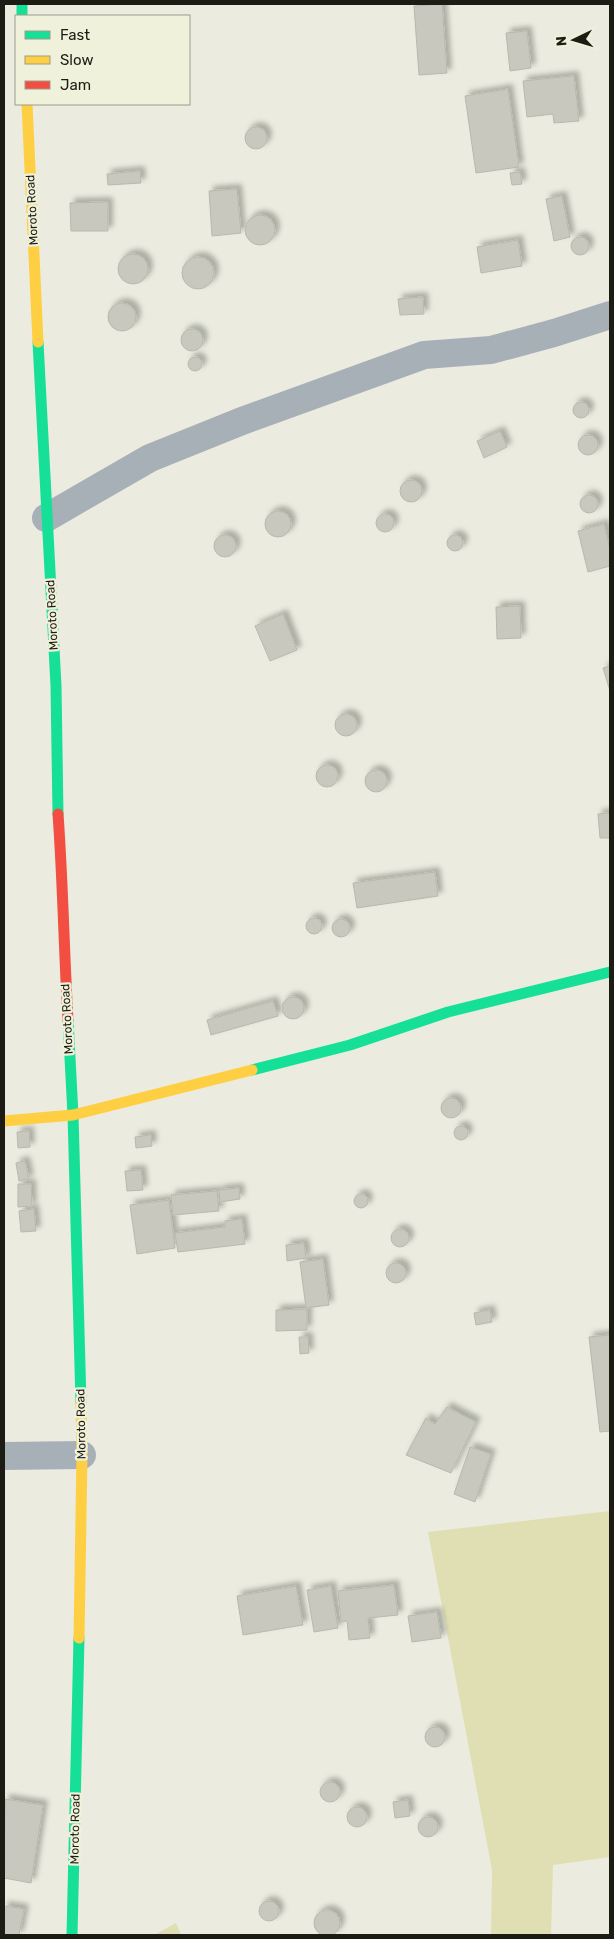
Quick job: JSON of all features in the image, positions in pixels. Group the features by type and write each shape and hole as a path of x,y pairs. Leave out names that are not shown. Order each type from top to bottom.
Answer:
{"main road":[{"name":"Moroto Road","path":"27,105 46,518 56,686 57,798 62,866 63,942 73,1115 82,1455 79,1597 80,1661 72,1935"},
{"path":"4,1121 73,1115 350,1045 448,1012 610,972"}],"street":[{"path":"46,518 150,458 242,421 415,358 424,355 491,350 554,333 610,314"},
{"path":"4,1456 82,1455"}],"green space":[{"path":"610,1511 610,1857 553,1865 551,1935 491,1935 492,1870 428,1532"},
{"path":"176,1923 181,1935 154,1935"}],"building":[{"path":"442,4 447,73 419,75 414,6"},
{"path":"527,31 531,68 510,71 506,33"},
{"path":"574,76 579,121 554,123 553,114 527,117 523,81"},
{"path":"508,89 519,167 476,173 465,96"},
{"path":"256,127 264,130 267,138 264,146 256,149 248,146 245,138 248,130"},
{"path":"140,171 141,183 108,185 107,174"},
{"path":"520,172 522,184 512,185 510,173"},
{"path":"237,189 241,233 212,236 209,191"},
{"path":"562,196 570,237 554,241 546,199"},
{"path":"108,202 108,231 71,231 70,203"},
{"path":"260,215 271,219 275,230 271,241 260,245 249,241 245,230 249,219"},
{"path":"576,237 584,237 589,242 587,253 576,255 571,250 571,242"},
{"path":"518,240 522,266 481,273 477,247"},
{"path":"133,254 139,255 147,263 147,275 139,283 133,284 127,283 119,275 118,269 119,263 127,255"},
{"path":"198,257 204,258 209,262 213,267 213,279 209,284 204,288 198,289 192,288 187,284 183,279 182,273 183,267 187,262 192,258"},
{"path":"423,297 424,314 400,315 398,299"},
{"path":"122,303 132,307 136,317 132,327 122,331 112,327 108,317 112,307"},
{"path":"192,329 200,332 203,340 200,348 192,351 184,348 181,340 184,332"},
{"path":"195,357 200,359 202,364 200,369 195,371 190,369 188,364 190,359"},
{"path":"578,402 584,402 589,407 587,416 578,418 573,413 573,407"},
{"path":"500,431 507,447 484,458 477,441"},
{"path":"588,435 595,438 598,445 595,452 588,455 581,452 578,445 581,438"},
{"path":"411,480 419,483 422,491 419,499 411,502 403,499 400,491 403,483"},
{"path":"585,495 593,495 598,500 596,511 585,513 580,508 580,500"},
{"path":"278,511 287,515 291,524 287,533 278,537 269,533 265,524 269,515"},
{"path":"385,514 391,517 394,523 391,529 385,532 379,529 376,523 379,517"},
{"path":"604,524 610,549 610,566 588,572 578,531"},
{"path":"225,535 233,538 236,546 233,554 225,557 217,554 214,546 217,538"},
{"path":"455,535 463,543 455,551 447,543"},
{"path":"520,606 521,638 497,639 496,607"},
{"path":"283,614 297,650 270,661 255,626"},
{"path":"610,666 610,691 603,668"},
{"path":"346,714 354,717 357,725 354,733 346,736 338,733 335,725 338,717"},
{"path":"327,765 335,768 338,776 335,784 327,787 319,784 316,776 319,768"},
{"path":"376,770 384,773 387,781 384,789 376,792 368,789 365,781 368,773"},
{"path":"610,813 610,838 600,838 598,814"},
{"path":"435,872 438,896 357,908 353,883"},
{"path":"311,918 317,918 322,923 320,932 311,934 306,929 306,923"},
{"path":"341,919 347,922 350,928 347,934 341,937 335,934 332,928 335,922"},
{"path":"293,997 301,1000 304,1008 301,1016 293,1019 285,1016 282,1008 285,1000"},
{"path":"273,1001 278,1016 211,1035 207,1020"},
{"path":"451,1098 458,1101 461,1108 458,1115 451,1118 444,1115 441,1108 444,1101"},
{"path":"458,1126 464,1126 468,1133 464,1140 458,1140 454,1136 454,1130"},
{"path":"29,1131 30,1147 18,1148 17,1132"},
{"path":"151,1135 152,1146 136,1148 135,1137"},
{"path":"25,1161 29,1179 19,1181 16,1163"},
{"path":"141,1170 143,1190 127,1191 125,1171"},
{"path":"18,1184 31,1184 32,1206 18,1207"},
{"path":"239,1188 240,1199 220,1202 219,1190"},
{"path":"217,1191 219,1211 173,1215 171,1195"},
{"path":"358,1194 364,1194 368,1201 364,1208 358,1208 354,1204 354,1198"},
{"path":"169,1200 175,1248 137,1254 130,1205"},
{"path":"34,1209 36,1231 21,1232 19,1211"},
{"path":"242,1219 245,1244 178,1252 175,1233 225,1227 225,1221"},
{"path":"400,1229 406,1232 409,1238 406,1244 400,1247 394,1244 391,1238 394,1232"},
{"path":"304,1243 306,1258 287,1261 286,1245"},
{"path":"323,1259 329,1305 306,1308 300,1262"},
{"path":"396,1263 403,1266 406,1273 403,1280 396,1283 389,1280 386,1273 389,1266"},
{"path":"307,1309 307,1330 276,1331 276,1310"},
{"path":"490,1310 492,1322 476,1325 474,1313"},
{"path":"610,1335 610,1431 600,1432 589,1337"},
{"path":"299,1337 308,1337 309,1353 300,1354"},
{"path":"447,1407 476,1422 451,1473 406,1455 426,1418 435,1424"},
{"path":"470,1447 491,1454 475,1502 454,1494"},
{"path":"394,1585 398,1615 368,1618 370,1638 349,1640 347,1621 341,1622 338,1591"},
{"path":"296,1586 303,1625 243,1635 237,1596"},
{"path":"331,1586 338,1628 314,1632 307,1590"},
{"path":"437,1612 441,1638 412,1642 408,1616"},
{"path":"435,1727 442,1730 445,1737 442,1744 435,1747 428,1744 425,1737 428,1730"},
{"path":"326,1782 334,1782 340,1788 340,1796 334,1802 326,1802 320,1796 320,1788"},
{"path":"5,1799 43,1805 31,1883 4,1878"},
{"path":"408,1800 410,1816 395,1818 393,1802"},
{"path":"357,1807 364,1810 367,1817 364,1824 357,1827 350,1824 347,1817 350,1810"},
{"path":"428,1817 435,1820 438,1827 435,1834 428,1837 421,1834 418,1827 421,1820"},
{"path":"269,1901 276,1904 279,1911 276,1918 269,1921 262,1918 259,1911 262,1904"},
{"path":"4,1906 24,1909 19,1935 4,1935"},
{"path":"327,1910 336,1914 340,1923 336,1932 327,1936 318,1932 314,1923 318,1914"}],"traffic: fast":[{"path":"22,4 22,15"},
{"path":"38,342 56,686 58,814"},
{"path":"252,1070 350,1045 448,1012 610,972"},
{"path":"68,1020 73,1115 81,1402"},
{"path":"72,1935 79,1638"}],"traffic: slow":[{"path":"27,105 38,342"},
{"path":"4,1121 73,1115 252,1070"},
{"path":"79,1638 81,1402"}],"traffic: jam":[{"path":"58,814 68,1020"}]}
